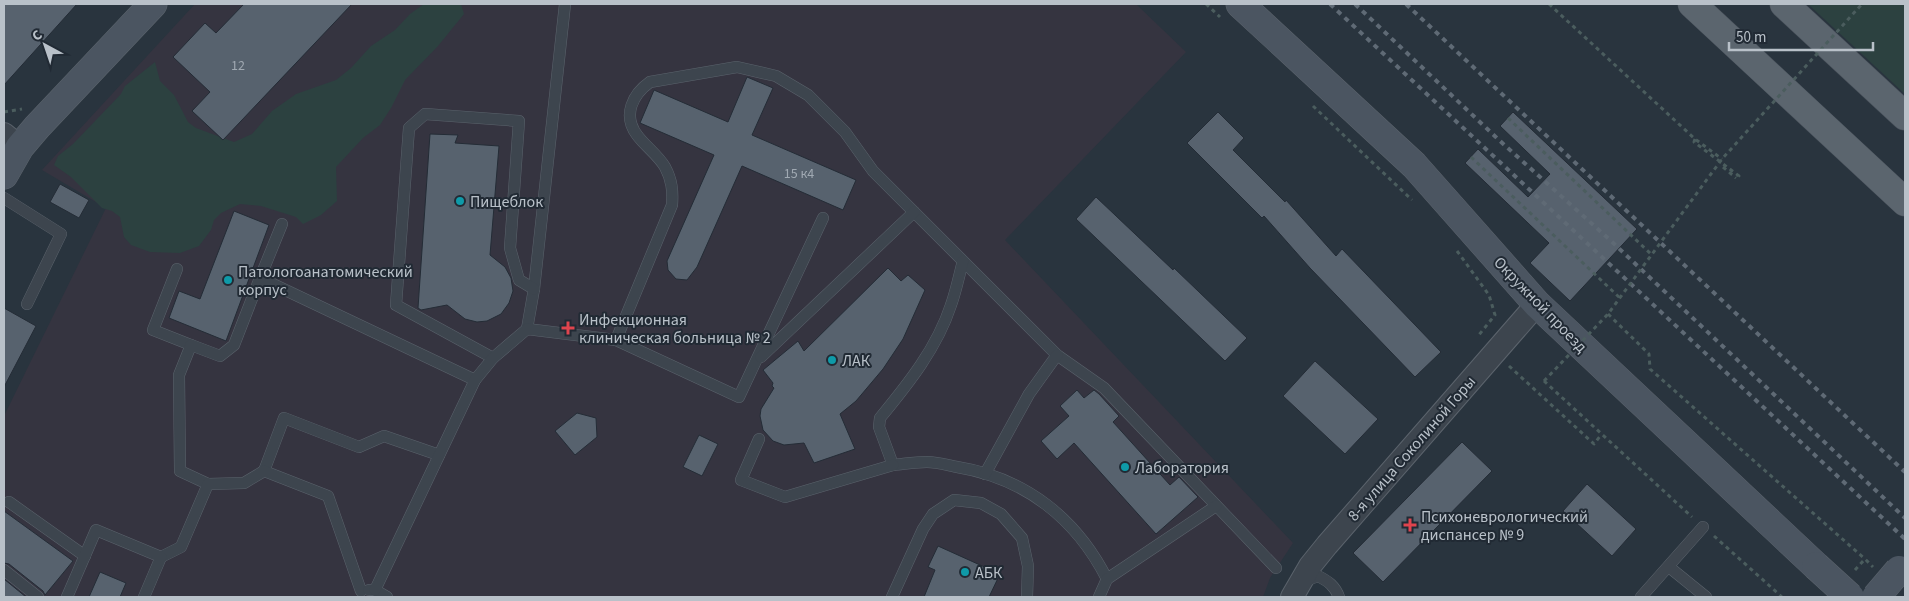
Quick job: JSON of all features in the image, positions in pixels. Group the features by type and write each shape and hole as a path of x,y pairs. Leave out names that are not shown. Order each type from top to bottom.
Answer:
{"main road":[{"path":"1692,4 1905,202"},
{"path":"1784,4 1905,116"}],"street":[{"path":"4,175 12,141 153,4"},
{"name":"Окружной проезд","path":"1233,14 1414,165 1537,304 1850,597"},
{"name":"8-я улица Соколиной Горы","path":"1294,593 1310,566 1327,545 1537,304"},
{"path":"1876,597 1905,563"}],"lane":[{"path":"375,590 474,380 493,358 527,329 534,289 565,4"},
{"path":"616,340 672,205 673,186 664,166 635,134 630,117 631,103 640,89 650,82 737,68 776,76 808,95 845,132 873,171 1057,354 1104,388 1276,568"},
{"path":"493,358 396,305 409,128 425,114 519,121 510,248 519,280 534,289"},
{"path":"4,198 61,234 27,304"},
{"path":"756,362 914,212"},
{"path":"527,329 616,340 739,397 823,218"},
{"path":"177,269 153,330 220,356 234,345 282,224"},
{"path":"893,465 879,427 880,418 915,375 936,339 951,307 963,261"},
{"path":"260,278 474,380"},
{"path":"191,345 179,375 180,471 208,484 244,484 264,471 284,418 359,447 384,436 439,454"},
{"path":"985,474 1029,394 1057,354"},
{"path":"759,439 741,480 785,498 893,465 928,462 969,469 1014,484 1036,496 1084,540 1107,579"},
{"path":"264,471 328,496 359,594 375,590 387,597"},
{"path":"144,597 161,557 181,547 208,484"},
{"path":"892,597 923,529 933,514 954,500 981,503 1001,514 1022,538 1028,566 1027,597"},
{"path":"9,502 85,556"},
{"path":"1099,597 1107,579 1216,506"},
{"path":"1642,597 1703,527"},
{"path":"67,597 96,530 161,557"},
{"path":"1669,567 1706,597"},
{"path":"4,570 38,597"},
{"path":"1294,593 1307,579 1318,576 1336,589 1339,597"}],"path":[{"path":"1206,4 1233,14"},
{"path":"1550,4 1695,139 1722,159"},
{"path":"1782,597 1601,435 1544,381 1608,314 1722,159 1862,4"},
{"path":"1312,105 1418,206"},
{"path":"1508,118 1652,255"},
{"path":"1695,139 1694,142 1739,176 1736,178 1719,163"},
{"path":"1471,157 1620,298"},
{"path":"1456,249 1489,295 1495,315 1478,336"},
{"path":"1608,314 1649,354 1650,369 1865,559"},
{"path":"1504,362 1594,444 1601,435"}],"shaded area":[{"name":"Инфекционная клиническая больница № 2","path":"195,4 1136,4 1186,52 1005,240 1293,543 1270,578 1263,597 4,597 4,416 106,208 42,170"}],"green space":[{"path":"424,4 461,4 464,14 438,46 405,80 380,125 363,138 336,167 337,201 321,215 303,224 296,217 261,206 240,204 221,213 214,220 211,230 199,246 180,253 150,252 131,245 124,237 120,217 112,211 102,208 71,177 54,165 58,156 73,144 121,94 125,86 155,62 160,81 174,95 188,122 196,128 234,142 252,134 272,111 296,94 336,80 351,68 371,46 395,30 410,14"},
{"path":"1808,4 1905,4 1905,94"}],"building":[{"path":"4,4 77,4 4,85"},
{"path":"244,4 352,4 223,140 192,111 210,92 173,57 205,23 216,33"},
{"path":"747,77 773,88 752,135 856,180 843,210 742,166 697,267 687,280 676,279 668,270 667,261 714,155 640,123 654,90 728,122"},
{"path":"1218,112 1244,138 1233,150 1285,202 1286,200 1336,256 1342,249 1441,352 1415,377 1310,268 1264,216 1262,218 1187,143"},
{"path":"1513,112 1637,229 1570,301 1530,263 1549,243 1465,163 1478,149 1528,197 1550,174 1500,126"},
{"name":"Пищеблок","path":"430,134 458,135 455,143 499,146 490,255 505,267 511,278 513,291 509,303 501,314 487,321 477,322 465,319 447,305 421,310 418,308"},
{"path":"60,184 89,200 79,218 50,202"},
{"path":"1096,197 1247,338 1225,361 1076,219"},
{"name":"Патологоанатомический корпус","path":"234,211 269,225 226,341 169,318 179,291 200,299"},
{"name":"ЛАК","path":"888,268 901,281 908,275 925,290 903,339 883,369 856,401 840,414 855,449 814,463 804,443 784,445 773,441 763,430 760,416 761,409 774,388 772,386 773,383 763,370 798,341 804,351"},
{"path":"4,308 36,326 4,387"},
{"path":"1315,361 1378,419 1345,454 1283,396"},
{"name":"Лаборатория","path":"1077,390 1084,398 1094,390 1099,394 1119,416 1113,422 1170,485 1179,477 1198,497 1156,534 1074,443 1057,459 1041,441 1069,416 1060,406"},
{"path":"577,413 596,418 597,437 575,455 555,431"},
{"path":"699,435 718,444 702,476 683,467"},
{"name":"Психоневрологический диспансер № 9","path":"1462,442 1492,471 1383,582 1353,553"},
{"path":"1587,484 1636,529 1612,556 1563,511"},
{"path":"4,511 73,561 45,595 43,591 9,564 4,563"},
{"name":"АБК","path":"938,546 1000,574 989,597 924,597 935,570 928,567"},
{"path":"100,572 126,583 120,597 89,597"},
{"path":"4,579 26,597 4,597"}],"railway":[{"path":"1330,4 1905,539"},
{"path":"1355,4 1500,141 1610,240 1905,518"},
{"path":"1406,4 1905,472"}],"place":[{"name":"Пищеблок","path":"460,201"},
{"name":"Патологоанатомический корпус","path":"228,280"},
{"name":"Инфекционная клиническая больница № 2","path":"568,328"},
{"name":"ЛАК","path":"832,360"},
{"name":"Лаборатория","path":"1125,467"},
{"name":"Психоневрологический диспансер № 9","path":"1410,525"},
{"name":"АБК","path":"965,572"}]}
